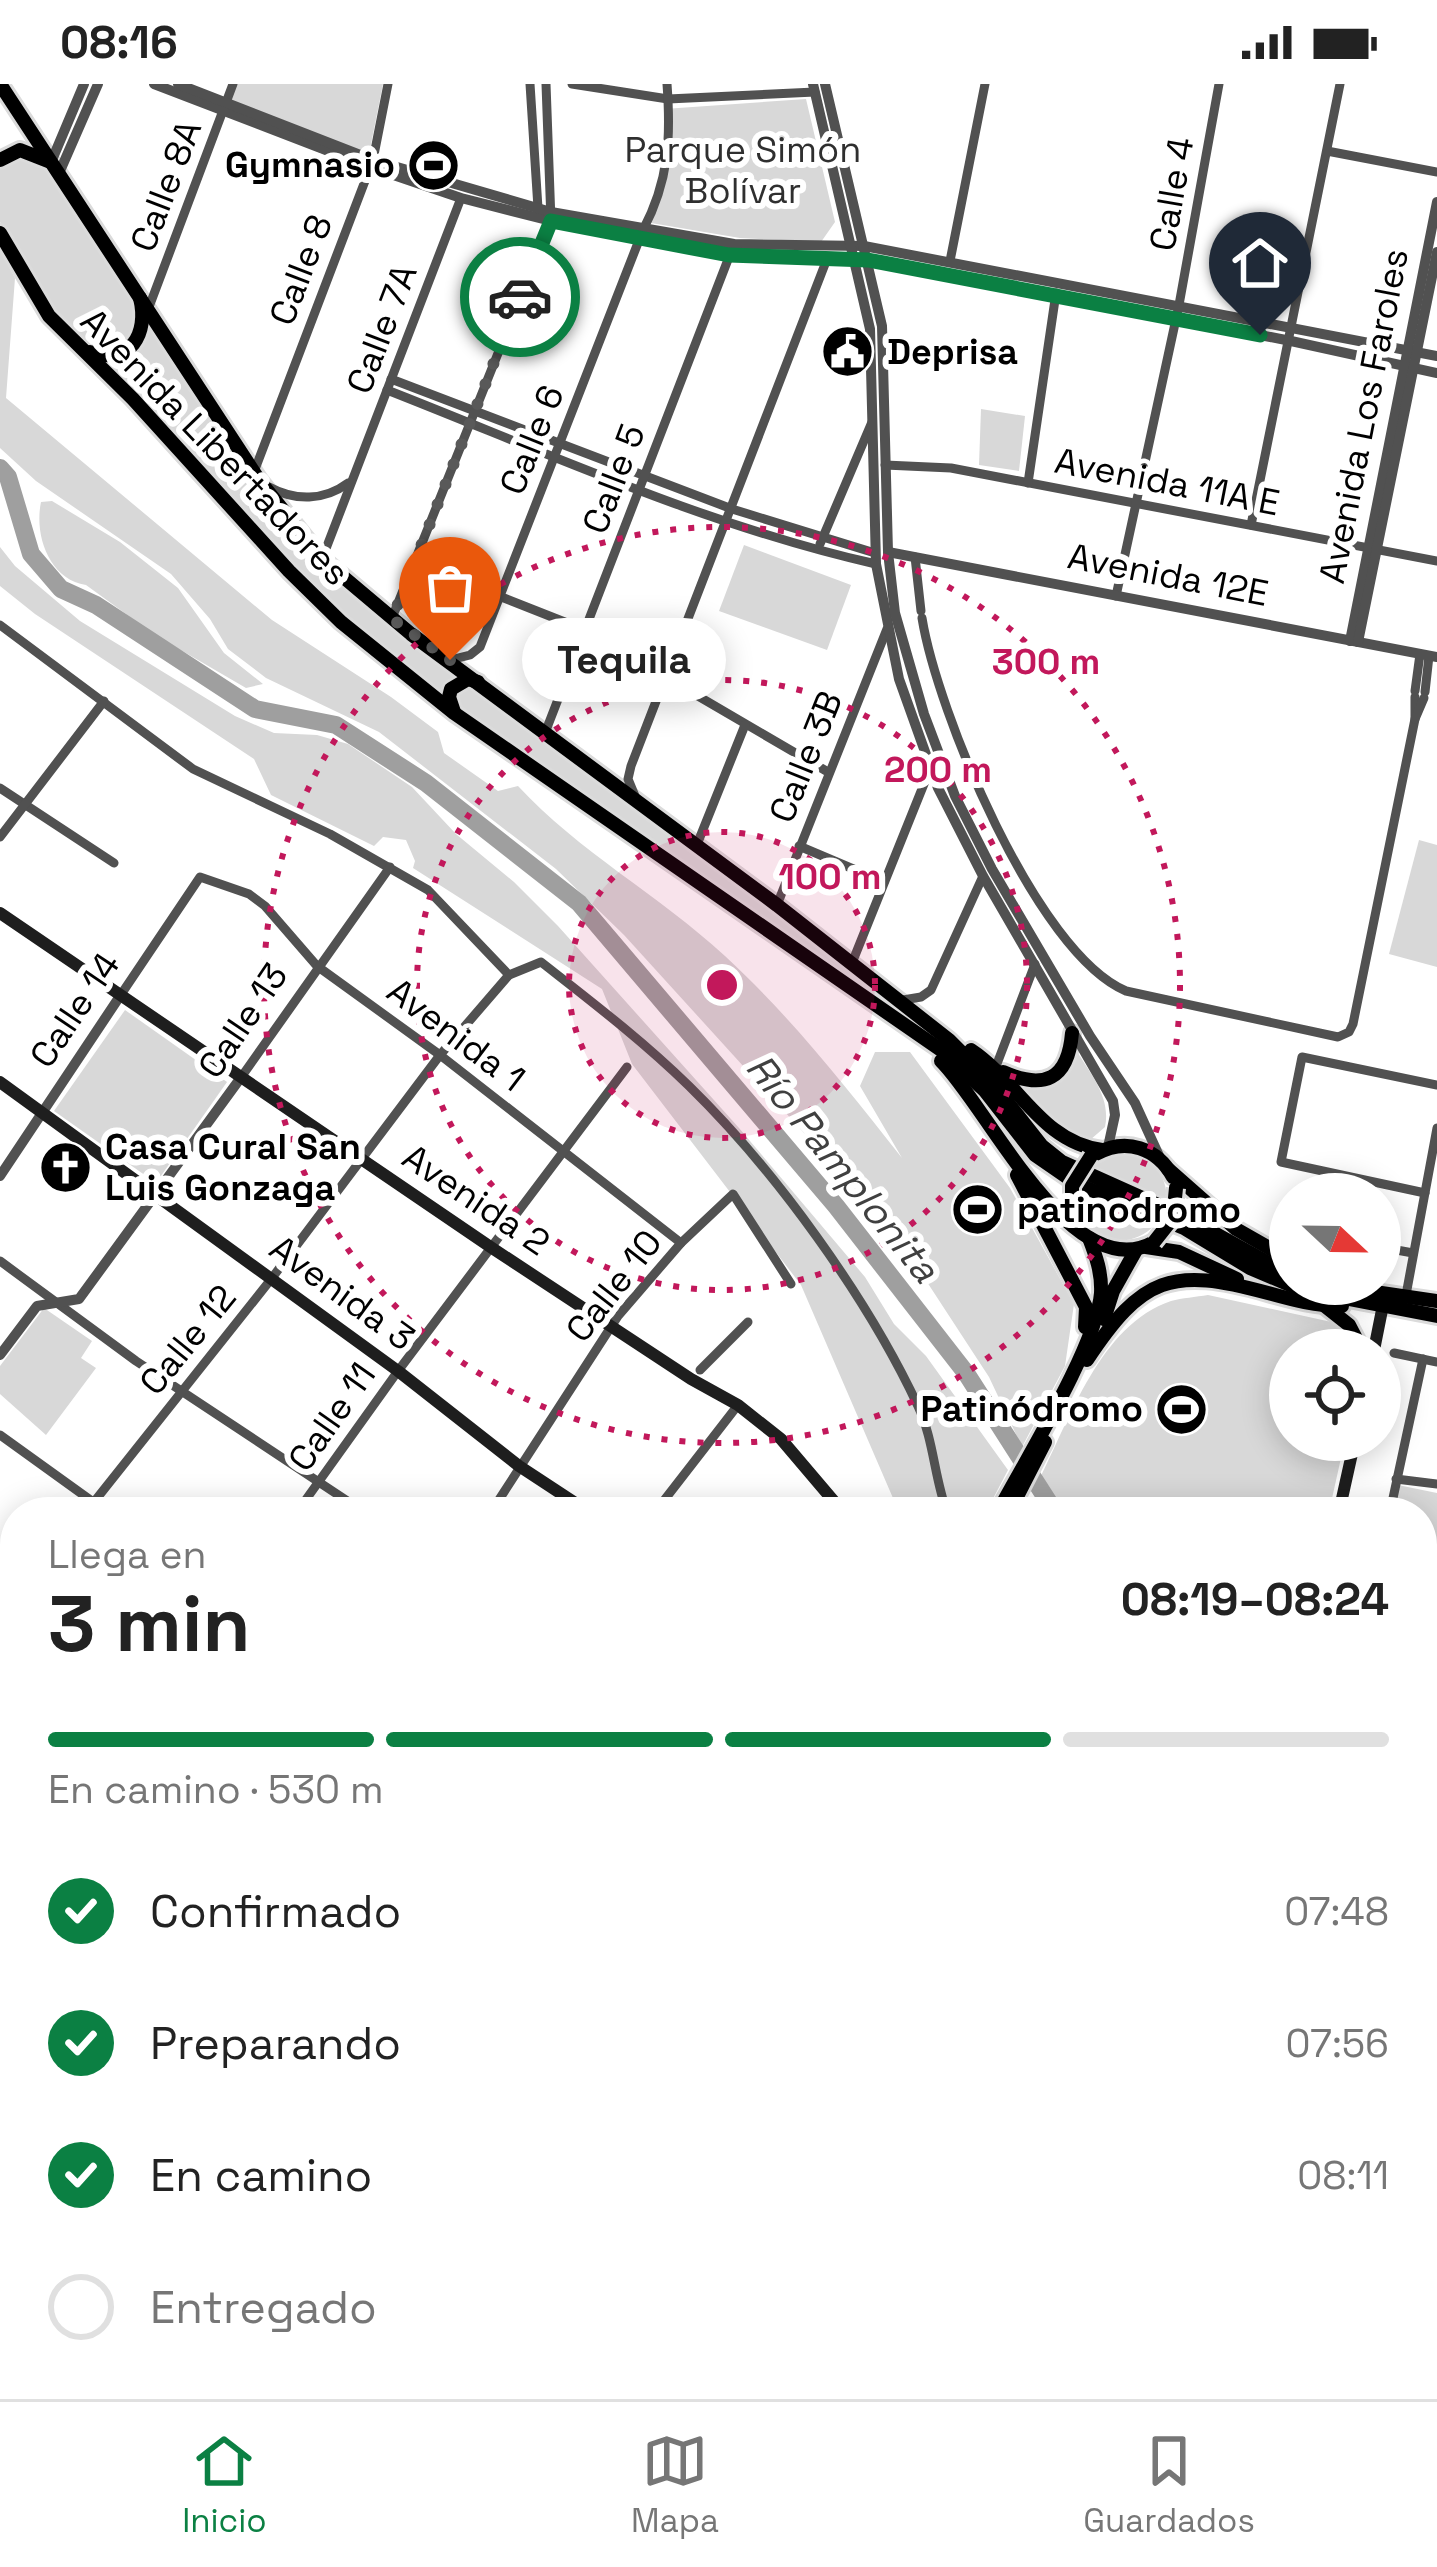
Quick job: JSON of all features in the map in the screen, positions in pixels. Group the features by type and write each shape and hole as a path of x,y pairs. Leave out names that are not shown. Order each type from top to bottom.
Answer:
{"main road":[{"name":"Avenida Libertadores","path":"0,84 257,476 322,559 392,619 950,1040 994,1085 1042,1146 1062,1162 1178,1213 1269,1263"},
{"path":"0,160 20,150 56,166"},
{"name":"Avenida Libertadores","path":"0,232 49,316 341,622 454,712 968,1073 1035,1154 1056,1172 1184,1228 1269,1277"},
{"path":"80,346 107,357 129,350 143,322 137,289"},
{"path":"454,712 451,688 468,679 478,682"},
{"name":"Avenida 2","path":"0,913 492,1248 738,1405 781,1439 830,1497"},
{"path":"893,1017 955,1075 1036,1188 1086,1235 1106,1249 1145,1246 1179,1252 1264,1291"},
{"path":"950,1040 995,1069 1027,1082 1051,1078 1068,1059 1072,1033"},
{"path":"995,1069 1055,1133 1101,1151 1140,1148 1236,1229 1269,1248"},
{"name":"Avenida 3","path":"0,1082 566,1497"},
{"path":"997,1136 1086,1307 1083,1358"},
{"path":"1083,1358 1101,1287 1086,1235 1072,1211 1072,1186 1101,1151"},
{"path":"1017,1497 1113,1291 1145,1246 1173,1218 1176,1188 1164,1164"},
{"path":"1006,1497 1083,1358 1133,1300 1163,1285 1201,1280 1264,1291 1325,1306 1351,1329"},
{"name":"Avenida Libertadores","path":"1401,1294 1437,1301"},
{"name":"Avenida Libertadores","path":"1383,1305 1437,1316"},
{"path":"1378,1329 1383,1305"},
{"path":"1343,1497 1351,1461"}],"street":[{"path":"56,166 84,84"},
{"path":"56,166 98,84"},
{"path":"154,84 461,198 732,249 827,259 860,252 1177,312 1437,373"},
{"path":"178,84 224,107"},
{"name":"Calle 8A","path":"149,307 233,84"},
{"name":"Calle 8","path":"257,476 371,163 388,84"},
{"path":"530,84 546,214"},
{"path":"392,619 475,411 546,214 546,84"},
{"path":"572,84 668,99 818,86 882,326 885,465 880,556 923,714 955,796 992,869 1135,1103 1164,1164"},
{"name":"Calle 6","path":"450,660 470,655 480,646 658,202 671,137 667,84"},
{"path":"950,261 985,84"},
{"name":"Calle 4","path":"1116,596 1220,84"},
{"path":"1251,525 1340,84"},
{"path":"1327,152 1437,172"},
{"path":"371,163 546,214"},
{"name":"Calle 7A","path":"322,559 461,198"},
{"name":"Avenida Los Faroles","path":"1354,641 1437,202"},
{"path":"732,249 860,252 950,261 1057,289"},
{"name":"Calle 5","path":"545,733 732,249"},
{"path":"860,252 870,329 880,556 887,629 899,679 930,769 983,876 1113,1101 1115,1115 1101,1151"},
{"name":"Avenida Los Faroles","path":"1412,351 1437,252"},
{"path":"641,806 628,779 827,259"},
{"path":"1028,483 1057,289"},
{"path":"1177,312 1294,327 1437,356"},
{"name":"Avenida 12E","path":"389,384 475,411 732,509 880,556"},
{"name":"Avenida 12E","path":"389,384 554,458 817,551 915,557 1429,656"},
{"path":"817,551 872,422"},
{"name":"Avenida 11A E","path":"885,465 951,468 1437,561"},
{"path":"257,476 276,491 298,498 321,496 352,479"},
{"path":"915,557 934,675 965,764 1054,924 1085,961 1126,991 1338,1037 1346,1035 1353,1024 1429,656"},
{"path":"415,563 585,630 828,772"},
{"path":"0,625 193,769 390,866 428,890 509,975 541,962 610,1015 712,1109 797,1211 880,1334 920,1410 942,1497"},
{"name":"Calle 3B","path":"777,905 887,629"},
{"path":"0,837 104,700"},
{"path":"696,847 745,725"},
{"path":"852,963 930,769"},
{"path":"0,788 114,863"},
{"path":"799,846 884,882"},
{"name":"Calle 13","path":"0,1355 37,1306 79,1298 157,1196 390,866"},
{"path":"897,1000 921,997 931,990 983,876"},
{"name":"Avenida 1","path":"200,878 249,894 265,906 317,966 440,1055 681,1243"},
{"name":"Calle 14","path":"0,1176 200,878"},
{"path":"995,1069 1035,964"},
{"name":"Calle 12","path":"98,1497 272,1278 440,1055 509,975"},
{"path":"1425,1192 1281,1162 1302,1058 1437,1085"},
{"name":"Calle 11","path":"309,1497 627,1066"},
{"path":"1406,1294 1437,1128"},
{"name":"Calle 10","path":"500,1497 612,1325 681,1243 733,1194 790,1284"},
{"path":"1401,1251 1413,1253"},
{"path":"0,1261 180,1391 338,1497"},
{"path":"700,1370 748,1322"},
{"path":"1401,1354 1437,1362"},
{"path":"1393,1497 1423,1359"},
{"path":"667,1497 738,1405"},
{"path":"2,1439 77,1497"},
{"path":"1396,1479 1437,1484"}],"green space":[{"path":"235,84 383,84 369,154 229,101"},
{"name":"Parque Simón Bolívar","path":"806,99 835,222 821,242 740,238 651,223 668,167 664,109"},
{"path":"22,156 43,163 134,297 137,327 119,352 87,347 60,322 27,276 0,222 0,165"},
{"path":"0,250 15,278 6,398 272,620 438,732 444,753 498,791 518,786 567,832 700,934 796,1028 902,1158 860,1086 875,1052 910,1052 1010,1188 1074,1304 1065,1366 1022,1447 989,1377 895,1233 624,935 556,869 379,732 266,678 228,649 210,619 171,574 36,481 0,448"},
{"path":"148,314 320,560 468,677 447,698 343,621 97,358 142,341"},
{"path":"981,409 1025,416 1019,471 979,465"},
{"path":"52,501 120,542 178,588 224,653 263,684 246,688 62,574 47,554 40,528 41,502"},
{"path":"744,545 851,585 827,650 719,611"},
{"path":"0,547 15,566 80,621 235,716 274,733 317,735 348,744 412,787 456,834 558,926 865,1277 894,1324 926,1356 1008,1470 994,1497 893,1497 801,1285 632,1064 602,989 413,868 415,861 406,840 383,837 374,846 271,795 254,759 0,586"},
{"path":"468,681 706,858 931,1036 457,712 452,690"},
{"path":"1419,840 1437,845 1437,967 1389,954"},
{"path":"125,1010 227,1082 156,1183 54,1111"},
{"path":"1078,1053 1105,1106 1105,1127 1090,1140 1058,1124 1014,1082 1036,1087 1054,1084"},
{"path":"1123,1153 1142,1157 1156,1167 1167,1202 1088,1172 1103,1158"},
{"path":"1078,1196 1114,1216 1156,1224 1131,1239 1107,1238 1088,1223"},
{"name":"Patinódromo","path":"1208,1295 1336,1323 1339,1329 1269,1329 1269,1461 1340,1461 1332,1497 1053,1497 1039,1480 1076,1403 1106,1352 1146,1313 1171,1301"},
{"path":"44,1308 92,1341 81,1358 96,1368 46,1435 0,1394 0,1366"},
{"path":"1398,1485 1437,1493 1437,1497 1396,1497"}],"waterway":[{"name":"Río Pamplonita","path":"0,468 8,477 31,554 61,589 96,605 255,709 336,725 426,783 579,903 836,1206 966,1373 1045,1497"}],"way so far":[{"path":"450,660 392,619 520,297"}],"place":[{"name":"Gymnasio","path":"434,165"},
{"name":"Deprisa","path":"848,352"},
{"name":"Tequila","path":"450,660"},
{"name":"Casa Cural San Luis Gonzaga","path":"66,1168"},
{"name":"patinodromo","path":"978,1210"},
{"name":"Patinódromo","path":"1182,1409"}],"route":[{"path":"520,297 551,221 729,255 856,258 1260,335"}]}
